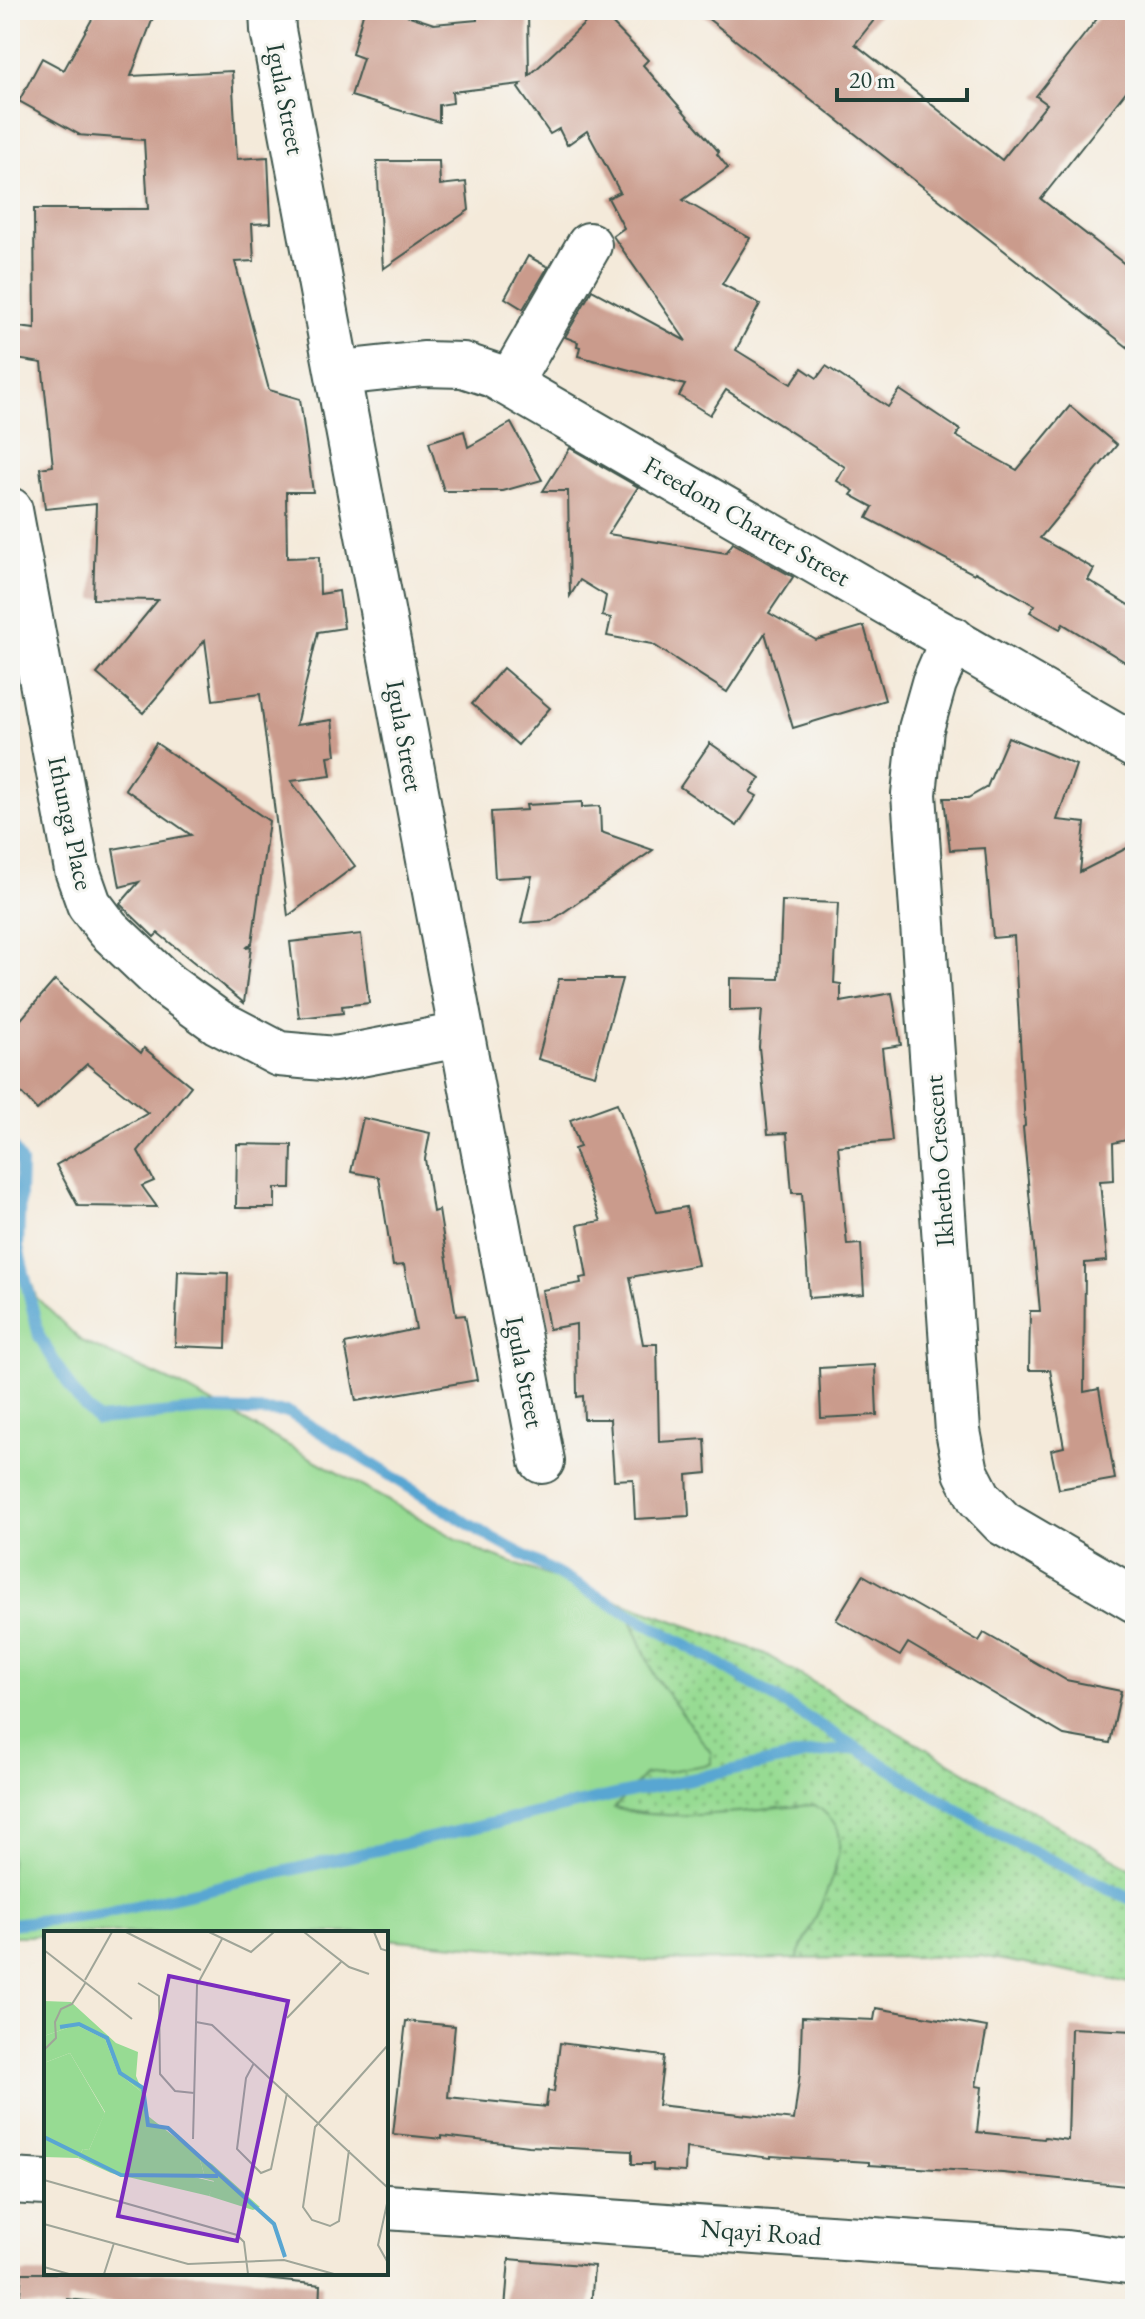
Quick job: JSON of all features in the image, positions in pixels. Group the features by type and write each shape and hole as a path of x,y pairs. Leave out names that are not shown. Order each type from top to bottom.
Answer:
{"street":[{"name":"Igula Street","path":"272,10 273,30 340,373 460,1035 542,1461"},
{"path":"509,384 589,245"},
{"name":"Freedom Charter Street","path":"340,373 423,364 463,365 493,375 1135,746"},
{"name":"Ithunga Place","path":"10,510 77,870 89,904 108,929 179,994 218,1022 279,1054 335,1059 460,1035"},
{"name":"Ikhetho Crescent","path":"953,639 934,683 921,729 914,794 958,1431 966,1472 980,1499 1003,1523 1135,1600"},
{"path":"10,2181 44,2183"},
{"name":"Nqayi Road","path":"388,2207 1050,2252 1135,2262"}],"green space":[{"path":"10,1214 36,1297 81,1341 181,1386 479,1551 624,1603 655,1677 711,1753 711,1764 644,1775 614,1808 636,1813 687,1815 815,1805 832,1821 839,1833 832,1879 797,1959 649,1961 388,1939 388,1931 44,1931 44,1936 10,1936"},
{"path":"624,1603 763,1653 1135,1871 1135,1984 980,1956 797,1959 836,1868 815,1805 688,1815 637,1813 613,1808 644,1775 711,1764 711,1753 655,1677"}],"building":[{"path":"97,10 156,10 131,76 232,71 237,159 268,157 271,223 252,224 254,261 235,262 269,390 300,399 313,492 286,492 287,558 319,557 320,594 339,591 344,628 318,632 296,725 332,720 336,755 328,756 331,776 291,781 355,866 288,916 260,694 213,700 205,640 143,713 97,674 158,600 93,599 96,504 45,509 40,468 53,466 42,363 10,358 10,326 35,329 34,209 148,209 144,140 77,135 80,135 19,101 42,58 64,70"},
{"path":"364,10 391,10 434,24 477,20 477,10 528,10 529,76 599,10 648,60 643,65 719,152 717,154 728,168 683,200 750,238 722,284 760,304 736,350 791,384 802,368 817,378 826,366 888,407 900,390 960,430 956,436 1017,470 1070,406 1117,445 1040,538 1094,569 1088,580 1135,609 1135,668 1063,624 1060,629 1030,612 1035,605 867,518 873,507 851,495 854,491 837,481 845,467 726,390 710,415 679,396 685,385 578,356 578,342 565,337 592,290 686,341 613,236 624,228 608,198 620,192 587,131 567,145 559,129 550,134 518,88 521,84 452,92 453,103 439,105 439,122 351,96 363,58 352,54"},
{"path":"697,10 882,10 855,44 1002,160 1047,104 1036,96 1104,10 1135,10 1135,80 1041,199 1135,272 1135,353"},
{"path":"377,161 439,161 440,185 466,182 469,210 383,269"},
{"path":"528,256 548,267 523,309 505,298"},
{"path":"511,423 542,480 503,491 444,491 429,442 464,431 468,447"},
{"path":"570,448 638,487 608,534 726,553 733,543 793,577 769,613 816,640 864,626 885,700 793,728 765,633 727,692 652,644 607,636 611,618 602,616 606,596 580,580 570,596 568,491 543,491"},
{"path":"503,668 550,708 518,745 472,704"},
{"path":"1008,737 1076,765 1057,820 1085,823 1080,872 1135,844 1135,1138 1113,1143 1114,1180 1100,1181 1107,1261 1085,1263 1084,1392 1099,1389 1115,1479 1059,1489 1051,1450 1064,1447 1050,1370 1029,1370 1030,1311 1040,1311 1023,1127 1014,936 993,938 985,848 950,850 944,798 968,798 987,787"},
{"path":"156,743 269,821 252,943 246,948 251,947 244,1003 158,933 154,937 120,904 139,882 120,887 113,849 191,835 125,789"},
{"path":"710,743 760,778 750,792 757,796 737,826 680,787"},
{"path":"582,802 582,807 600,806 601,832 653,850 551,921 521,923 532,876 495,878 491,812 527,810 526,805"},
{"path":"782,901 838,903 834,983 841,984 841,1002 892,993 901,1045 882,1048 892,1141 838,1146 847,1245 861,1244 864,1294 809,1298 802,1193 792,1193 787,1133 768,1134 759,1047 762,1010 730,1011 730,978 779,979"},
{"path":"361,934 369,1003 342,1006 343,1013 299,1018 290,942"},
{"path":"559,979 622,979 595,1075 538,1059"},
{"path":"55,980 141,1053 144,1048 191,1086 138,1151 154,1181 142,1186 157,1207 78,1206 56,1165 148,1113 87,1064 37,1110 10,1081 10,1032"},
{"path":"617,1103 657,1212 686,1207 698,1265 630,1277 643,1344 657,1344 659,1442 705,1439 707,1473 687,1475 689,1516 635,1519 633,1479 614,1480 610,1419 584,1419 583,1396 577,1397 576,1324 549,1329 542,1290 581,1283 580,1278 587,1277 578,1225 601,1221 574,1149 580,1147 570,1120"},
{"path":"363,1118 430,1133 425,1159 433,1212 439,1210 456,1316 465,1315 477,1380 356,1401 345,1344 416,1329 404,1265 393,1266 379,1177 351,1172"},
{"path":"237,1144 292,1145 291,1188 275,1188 275,1208 236,1208"},
{"path":"178,1271 228,1273 226,1348 175,1346"},
{"path":"875,1365 877,1415 821,1418 819,1368"},
{"path":"863,1575 979,1641 984,1633 1066,1680 1121,1691 1110,1743 1064,1735 908,1643 900,1656 836,1620"},
{"path":"876,2008 987,2027 976,2086 982,2087 977,2132 1044,2139 1068,2140 1071,2028 1135,2031 1135,2187 1003,2173 869,2165 869,2162 771,2158 686,2148 685,2172 653,2170 653,2164 632,2164 632,2151 393,2134 406,2021 455,2026 448,2097 546,2107 548,2091 554,2092 560,2043 664,2056 658,2105 794,2120 802,2017 874,2020"},
{"path":"509,2259 594,2266 591,2309 505,2309"},
{"path":"22,2273 225,2275 321,2285 320,2309 165,2309 68,2299 67,2309 19,2304"}],"waterway":[{"path":"10,1143 21,1163 18,1248 39,1336 76,1397 97,1420 204,1410 288,1412 485,1534 718,1663 995,1833 1135,1901"},
{"path":"10,1924 101,1914 615,1795 809,1754 857,1748"}]}
